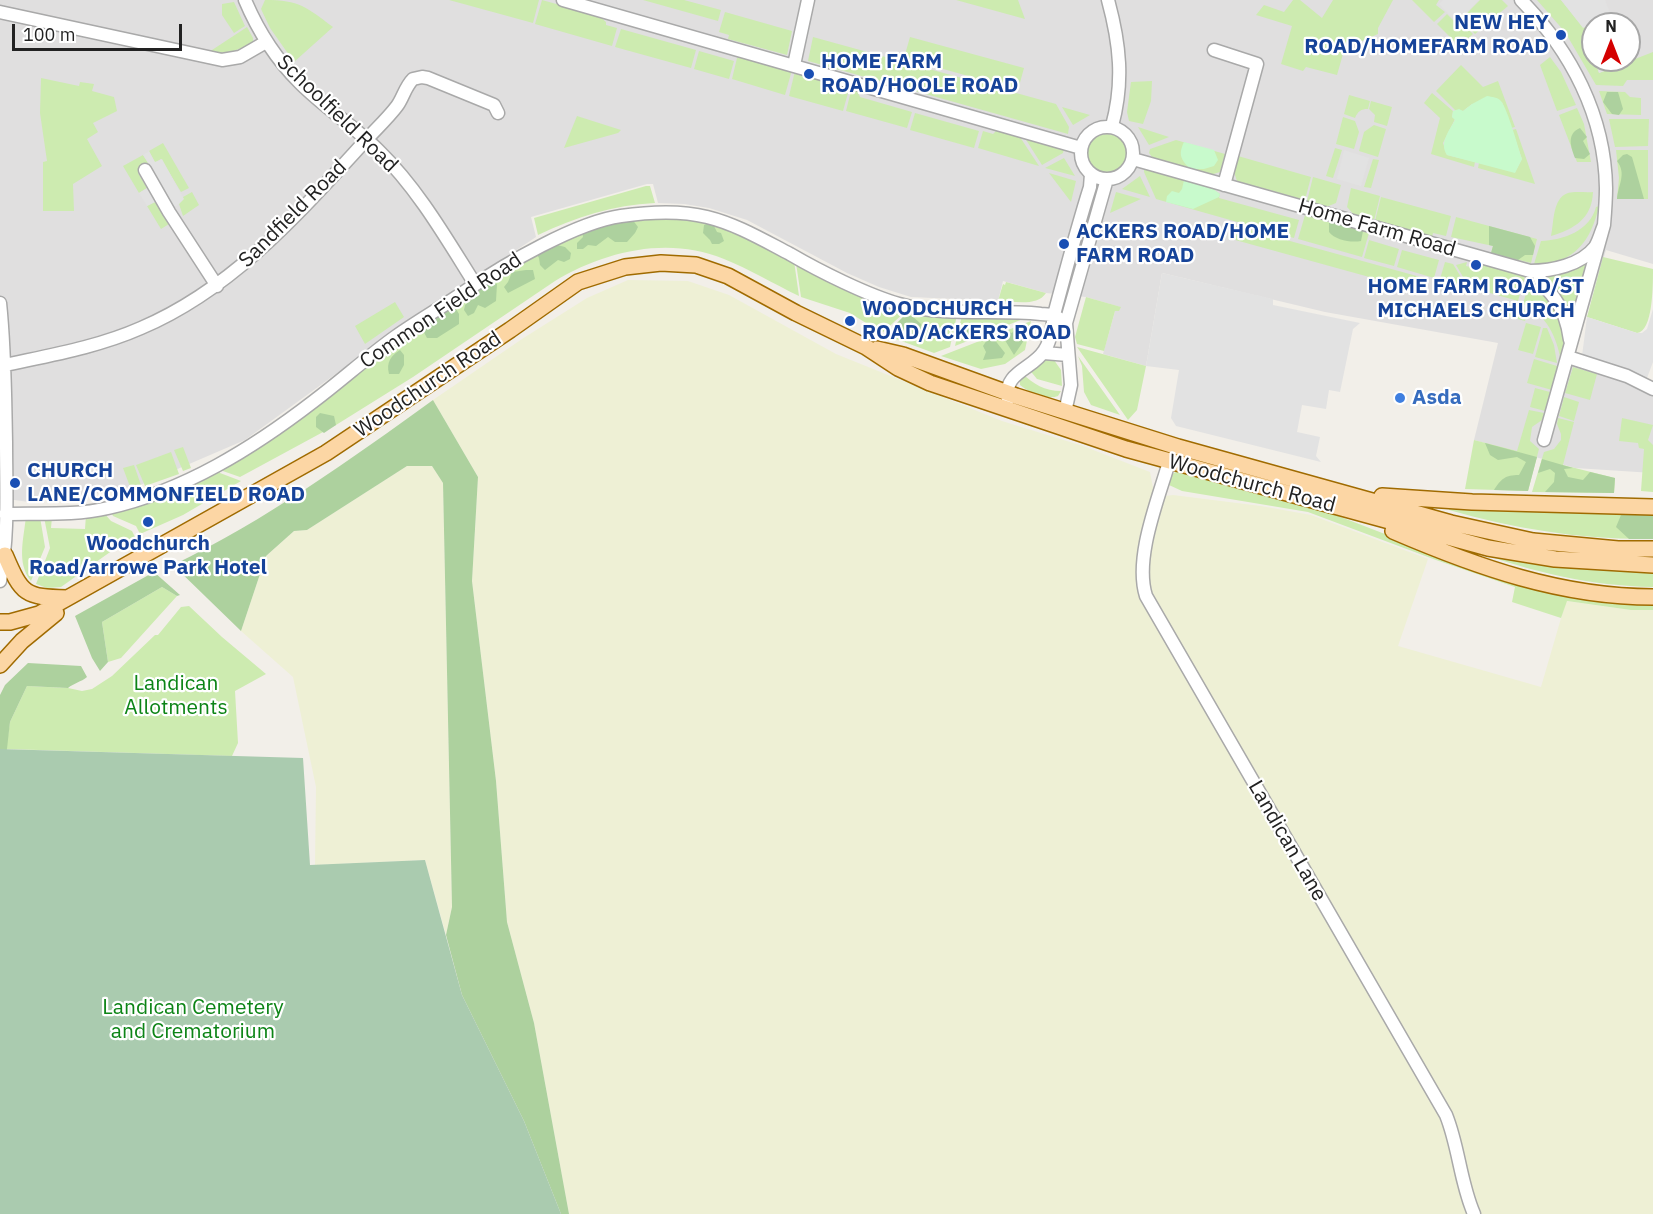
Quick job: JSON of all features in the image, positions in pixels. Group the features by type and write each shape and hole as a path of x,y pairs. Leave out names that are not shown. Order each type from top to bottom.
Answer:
{"main road":[{"name":"Woodchurch Road","path":"0,622 10,622 39,614 326,453 578,282 625,267 661,263 696,265 728,276 866,347 898,368 930,383 1169,462 1449,538 1527,555 1598,563 1653,565"},
{"name":"Woodchurch Road","path":"866,347 903,356 1007,393 1148,438 1451,523 1523,539 1574,546 1653,549"},
{"path":"1148,438 1154,448 1245,476 1269,488"},
{"path":"1349,494 1461,501 1653,507"},
{"path":"1332,505 1445,553 1524,580 1583,592 1653,597"},
{"path":"5,555 14,576 25,590 37,597 67,598"},
{"path":"0,665 40,624 117,569"}],"street":[{"name":"Schoolfield Road","path":"245,0 266,42 300,83 381,152 421,201 475,284"},
{"path":"563,0 1081,148"},
{"path":"794,65 808,0"},
{"path":"1108,0 1117,32 1120,67 1119,101 1112,126"},
{"path":"1521,0 1558,46 1579,78 1590,102 1604,159 1606,189 1604,225 1544,440"},
{"path":"0,12 222,60 240,57 266,42"},
{"path":"1214,50 1257,64 1224,185"},
{"name":"Sandfield Road","path":"5,365 54,356 116,338 169,315 217,286 249,260 301,210 396,107 408,84 417,78 428,78 494,105 498,113"},
{"path":"1112,126 1120,129 1132,142 1133,159 1124,174 1107,179 1091,174 1082,162 1081,148 1084,140 1096,129 1112,126"},
{"name":"Home Farm Road","path":"1133,159 1530,271 1561,267 1586,254 1595,247 1604,225"},
{"name":"Sandfield Road","path":"145,170 217,286"},
{"path":"1083,435 1019,409 1009,401 1007,393 1011,381 1018,372 1044,353 1090,188 1091,174"},
{"path":"1065,412 1071,385 1066,323 1107,179"},
{"name":"Common Field Road","path":"5,514 42,514 106,508 152,495 198,475 249,446 312,403 395,338 475,284 534,250 591,224 618,216 687,213 708,217 750,232 866,292 898,304 934,310 1028,312 1054,315 1066,323"},
{"path":"1538,271 1539,282 1556,299 1567,323 1569,352"},
{"path":"0,305 5,365 5,555 0,581"},
{"path":"1569,352 1653,389"},
{"path":"1044,353 1068,356"},
{"name":"Landican Lane","path":"1169,462 1144,556 1142,578 1146,596 1446,1115 1454,1135 1466,1195 1474,1214"}],"shaded area":[{"path":"0,0 1653,0 1653,264 1606,250 1573,361 1653,382 1653,473 1575,468 1474,440 1498,343 1325,312 1162,273 1146,366 1103,354 1115,311 1120,307 1086,297 1046,293 1003,281 998,301 911,297 879,287 847,273 747,220 709,208 658,203 653,184 647,184 531,217 536,237 388,336 245,440 131,489 29,502 0,498"},
{"path":"1443,0 1479,0 1457,23 1439,4"},
{"path":"1561,0 1605,0 1610,12 1581,12 1581,25"},
{"path":"1344,150 1369,158 1361,186 1337,179"},
{"path":"149,151 155,162 162,159 184,199 163,214 155,202 147,206 139,193 147,188 138,173 150,166 143,155"},
{"path":"1162,273 1273,299 1273,305 1360,323 1353,329 1340,392 1329,390 1326,409 1302,405 1297,432 1320,437 1316,456 1321,462 1176,426 1171,418 1179,370 1146,366"},
{"path":"1653,309 1653,362 1647,378 1582,356 1587,317 1642,333 1647,329"}],"green space":[{"path":"265,0 295,3 316,14 333,27 294,62 270,28 261,9"},
{"path":"449,0 539,0 533,23"},
{"path":"542,0 599,16 606,22 606,25 617,28 612,46 535,24"},
{"path":"643,0 684,0 721,10 718,21"},
{"path":"956,0 1018,0 1025,19"},
{"path":"1293,0 1300,0 1322,18 1333,0 1393,0 1378,28 1378,34 1362,41 1347,40 1337,75 1306,67 1303,71 1281,64 1292,26 1256,15 1264,5 1284,12"},
{"path":"1412,0 1439,0 1436,5 1445,12 1434,22"},
{"path":"1480,0 1502,0 1508,6 1475,34 1461,19"},
{"path":"1537,0 1561,0 1581,25 1581,59 1565,32"},
{"path":"234,2 245,26 234,33 222,15 222,4"},
{"path":"725,12 792,31 787,55 728,39 729,35 719,32"},
{"path":"1447,14 1456,23 1459,20 1473,34 1459,46 1437,24"},
{"path":"247,27 253,43 229,53 209,52"},
{"path":"621,29 696,50 691,68 615,47"},
{"path":"813,37 1056,104 1069,127 1068,134 808,61"},
{"path":"910,37 1024,68 1018,90 904,58"},
{"path":"699,51 734,61 729,79 694,69"},
{"path":"1653,52 1653,80 1627,80 1623,86 1596,85 1588,72 1641,72 1641,57"},
{"path":"743,56 792,70 785,95 732,79 737,58"},
{"path":"1550,57 1561,72 1576,105 1557,111 1540,65"},
{"path":"1461,65 1483,87 1498,81 1515,127 1511,128 1502,102 1472,104 1463,111 1455,110 1436,91"},
{"path":"795,71 850,86 843,111 789,96"},
{"path":"41,78 79,86 80,82 94,84 92,91 114,97 117,111 93,123 98,132 87,139 102,166 73,184 74,211 43,211 43,162 47,161 40,113"},
{"path":"1152,81 1151,101 1143,124 1129,121 1127,112 1131,82"},
{"path":"852,87 856,88 860,97 912,112 907,128 846,111"},
{"path":"1599,91 1625,92 1630,97 1641,98 1641,115 1607,114"},
{"path":"1607,92 1618,92 1623,109 1619,115 1612,114 1603,102"},
{"path":"1432,93 1453,111 1452,117 1455,119 1443,143 1447,155 1475,162 1474,167 1431,154 1440,118 1424,103"},
{"path":"1349,95 1370,101 1368,109 1360,111 1355,118 1344,114"},
{"path":"1487,96 1501,101 1510,120 1522,159 1515,173 1447,155 1445,151 1444,142 1455,120 1452,117 1453,111 1459,109 1463,111"},
{"path":"1371,101 1392,107 1387,126 1374,122 1375,115 1369,109"},
{"path":"1062,107 1090,115 1073,125"},
{"path":"1577,108 1584,124 1591,162 1577,162 1559,115"},
{"path":"915,113 979,131 974,148 910,130"},
{"path":"577,116 621,130 618,133 564,148"},
{"path":"1343,117 1355,121 1359,132 1354,149 1336,144"},
{"path":"1609,119 1649,119 1648,146 1615,147"},
{"path":"1374,125 1386,129 1378,157 1359,151 1364,132"},
{"path":"1138,127 1169,137 1149,145"},
{"path":"999,128 1018,134 1039,166 978,148 983,131 993,134"},
{"path":"1580,128 1587,137 1583,141 1590,154 1584,159 1575,158 1571,145 1571,137"},
{"path":"1516,129 1535,184 1478,168 1479,163 1515,172 1522,159 1512,130"},
{"path":"1107,134 1115,135 1121,140 1126,146 1126,162 1121,168 1115,173 1107,174 1099,173 1093,168 1088,162 1087,154 1088,146 1093,140 1099,135"},
{"path":"1023,135 1064,149 1063,153 1042,165"},
{"path":"1176,140 1225,154 1220,172 1210,175 1152,157 1149,153 1150,149"},
{"path":"1184,142 1214,150 1218,160 1214,166 1190,169 1181,157"},
{"path":"163,143 189,188 181,192 161,159 155,163 149,151"},
{"path":"1335,148 1342,150 1333,178 1326,176"},
{"path":"1616,150 1648,150 1648,199 1617,199 1619,178"},
{"path":"1627,154 1632,157 1644,199 1617,199 1622,175 1617,161"},
{"path":"143,155 150,166 147,188 139,193 123,166"},
{"path":"1238,156 1311,177 1305,200 1237,181 1234,172"},
{"path":"1064,158 1075,176 1045,168"},
{"path":"1373,159 1379,160 1371,188 1364,187"},
{"path":"1144,169 1213,189 1220,194 1219,198 1299,220 1294,238 1156,199"},
{"path":"1049,173 1076,181 1071,202"},
{"path":"1140,176 1150,197 1122,189"},
{"path":"1313,177 1341,185 1336,203 1326,207 1307,201"},
{"path":"1184,180 1213,189 1220,194 1219,197 1193,209 1166,202 1167,196 1172,191 1179,193"},
{"path":"1099,182 1065,306 1062,307 1095,183"},
{"path":"650,186 655,203 624,206 595,213 538,235 534,218"},
{"path":"1351,188 1380,196 1374,221 1355,216 1347,207"},
{"path":"192,192 199,205 183,216 179,204 183,197"},
{"path":"1116,192 1141,199 1110,213"},
{"path":"1571,192 1593,192 1589,209 1580,222 1551,236 1559,200"},
{"path":"1381,197 1451,216 1446,236 1433,233 1432,237 1375,221"},
{"path":"155,202 171,209 177,219 161,229 147,206"},
{"path":"1599,206 1591,230 1578,249 1560,260 1534,264 1541,241 1558,239 1574,233 1588,222 1596,207"},
{"path":"1305,215 1369,233 1362,257 1298,239"},
{"path":"1456,217 1537,239 1531,263 1491,253 1493,246 1451,237"},
{"path":"692,218 725,226 794,261 799,296 733,263 703,252 659,248 616,255 574,270 555,281 413,377 336,425 240,477 220,470 394,343 487,280 582,232 626,220"},
{"path":"632,219 638,227 627,242 615,242 608,237 596,246 588,245 583,249 577,249 577,243 583,237 582,232"},
{"path":"1329,221 1363,231 1361,241 1348,241 1335,237 1329,232"},
{"path":"712,222 724,241 719,244 712,244 703,233 704,225"},
{"path":"1232,225 1424,278 1420,291 1228,238"},
{"path":"1489,226 1530,237 1535,246 1533,255 1525,255 1518,260 1491,253 1493,246 1489,245"},
{"path":"1369,240 1399,249 1394,266 1364,258"},
{"path":"553,244 565,247 571,253 570,259 564,262 558,260 545,270 540,265 536,253"},
{"path":"1402,250 1439,260 1434,278 1397,267"},
{"path":"1590,255 1571,322 1544,278 1569,270"},
{"path":"1603,257 1653,269 1651,307 1642,331 1637,333 1587,317"},
{"path":"1445,262 1453,264 1467,287 1440,279"},
{"path":"1467,262 1466,266 1479,269 1481,264 1525,276 1518,301 1469,287 1456,265"},
{"path":"796,263 865,299 906,311 882,333 850,313 801,297"},
{"path":"533,270 535,279 508,293 504,287 512,272"},
{"path":"1567,276 1575,284 1567,292 1559,284"},
{"path":"1530,279 1557,308 1565,336 1561,361 1549,327 1538,314 1523,304"},
{"path":"487,280 497,284 496,301 485,308 478,305 474,313 468,316 464,310 465,305 470,301 464,294"},
{"path":"628,280 688,281 729,295 836,354 1002,421 1083,446 1150,472 1153,488 1156,489 1138,580 1445,1125 1470,1214 569,1214 534,1023 507,922 496,781 472,581 478,477 433,400 587,298"},
{"path":"1006,282 1046,293 1031,302 998,301 1003,284 1005,285"},
{"path":"1086,297 1121,307 1119,311 1115,311 1104,351 1077,344 1075,337"},
{"path":"395,302 404,317 365,344 355,326"},
{"path":"1504,302 1528,311 1525,321 1500,314"},
{"path":"447,307 456,309 459,314 459,324 437,338 427,338 420,325"},
{"path":"908,312 957,315 950,347 934,353 885,335"},
{"path":"905,315 912,316 921,324 920,334 905,335 893,327"},
{"path":"962,315 1028,317 955,346"},
{"path":"1031,321 1025,350 1005,364 981,369 941,356"},
{"path":"1526,323 1541,327 1533,354 1518,350"},
{"path":"965,326 971,326 975,333 971,340 965,340 961,336 961,330"},
{"path":"1016,327 1022,327 1027,336 1014,355 1003,337 1007,332 1012,333"},
{"path":"1543,328 1547,328 1554,345 1557,363 1535,357"},
{"path":"994,339 1005,353 1002,358 983,360 986,352 983,346 987,340"},
{"path":"1077,347 1146,366 1137,410 1128,420"},
{"path":"400,350 404,355 404,365 399,374 389,374 390,360"},
{"path":"1078,356 1120,415 1091,405 1084,392 1082,366"},
{"path":"1045,358 1054,360 1061,370 1062,386 1037,379 1028,368"},
{"path":"1534,359 1557,366 1552,390 1527,383"},
{"path":"1573,367 1597,374 1590,400 1565,393"},
{"path":"1022,373 1040,386 1061,391 1058,396 1054,397 1028,391 1020,385"},
{"path":"1535,388 1550,392 1545,411 1530,407"},
{"path":"1564,397 1579,402 1574,421 1559,416"},
{"path":"433,400 478,477 472,581 496,781 507,922 534,1023 569,1214 561,1214 524,1121 462,995 446,935 452,907 443,483 432,466 407,466 307,530 294,531 266,556 241,631 173,565 274,509 339,467"},
{"path":"1529,410 1544,413 1542,420 1532,427 1530,441 1539,449 1528,491 1465,489 1474,440 1517,451"},
{"path":"320,413 334,416 336,425 324,433 316,427 316,417"},
{"path":"1558,418 1574,422 1563,465 1615,478 1614,493 1532,492 1544,452 1554,449 1561,440 1557,424"},
{"path":"1622,418 1653,425 1648,440 1653,445 1653,492 1641,491 1644,449 1639,448 1638,443 1619,441"},
{"path":"1485,443 1537,457 1528,491 1494,490 1504,478 1519,475 1526,462 1517,457 1498,460 1490,455"},
{"path":"183,447 191,468 183,471 174,450"},
{"path":"171,452 179,474 145,486 136,465"},
{"path":"1542,459 1573,468 1564,469 1568,477 1583,480 1590,472 1615,478 1614,493 1545,492 1554,482 1555,473 1550,469 1538,473"},
{"path":"134,465 142,488 132,492 123,468"},
{"path":"407,466 432,466 443,483 452,907 446,935 425,860 315,865 316,787 293,677 241,631 266,556 294,531 307,530"},
{"path":"218,470 220,473 241,481 183,515 140,534 136,526 113,516 111,512"},
{"path":"1177,471 1320,509 1442,556 1653,602 1653,610 1631,610 1567,601 1561,618 1512,602 1515,587 1308,512 1182,491 1169,485 1168,477"},
{"path":"1173,495 1311,515 1428,559 1398,646 1541,687 1566,601 1631,610 1653,610 1653,1214 1479,1214 1471,1199 1461,1148 1151,594 1147,580 1147,559 1162,502 1166,496"},
{"path":"1449,505 1653,511 1653,539 1601,538 1524,528 1449,510"},
{"path":"1628,511 1653,511 1653,539 1629,539 1616,527 1621,515"},
{"path":"104,513 111,521 132,531 135,537 61,587 47,588 36,584 50,548 44,517 52,517 51,528 85,529 86,515"},
{"path":"26,516 40,517 45,547 31,581 26,574 22,558"},
{"path":"1474,551 1653,567 1653,587 1584,581 1518,565"},
{"path":"154,572 180,595 177,596 162,587 102,622 108,662 100,671 92,658 75,616"},
{"path":"162,587 177,596 121,658 108,662 102,622"},
{"name":"Landican Allotments","path":"189,606 266,674 235,691 238,743 232,756 6,749 10,722 27,686 82,691 92,689 112,676 155,635 158,635 181,607"},
{"path":"28,663 81,666 87,677 68,688 27,686 10,722 0,811 0,695 5,685"},
{"name":"Landican Cemetery and Crematorium","path":"0,749 303,758 310,865 425,860 462,995 524,1121 561,1214 0,1214"}],"place":[{"name":"NEW HEY ROAD/HOMEFARM ROAD","path":"1561,35"},
{"name":"HOME FARM ROAD/HOOLE ROAD","path":"809,74"},
{"name":"ACKERS ROAD/HOME FARM ROAD","path":"1064,244"},
{"name":"HOME FARM ROAD/ST MICHAELS CHURCH","path":"1476,265"},
{"name":"WOODCHURCH ROAD/ACKERS ROAD","path":"850,321"},
{"name":"Asda","path":"1400,398"},
{"name":"CHURCH LANE/COMMONFIELD ROAD","path":"15,483"},
{"name":"Woodchurch Road/arrowe Park Hotel","path":"148,522"}]}
